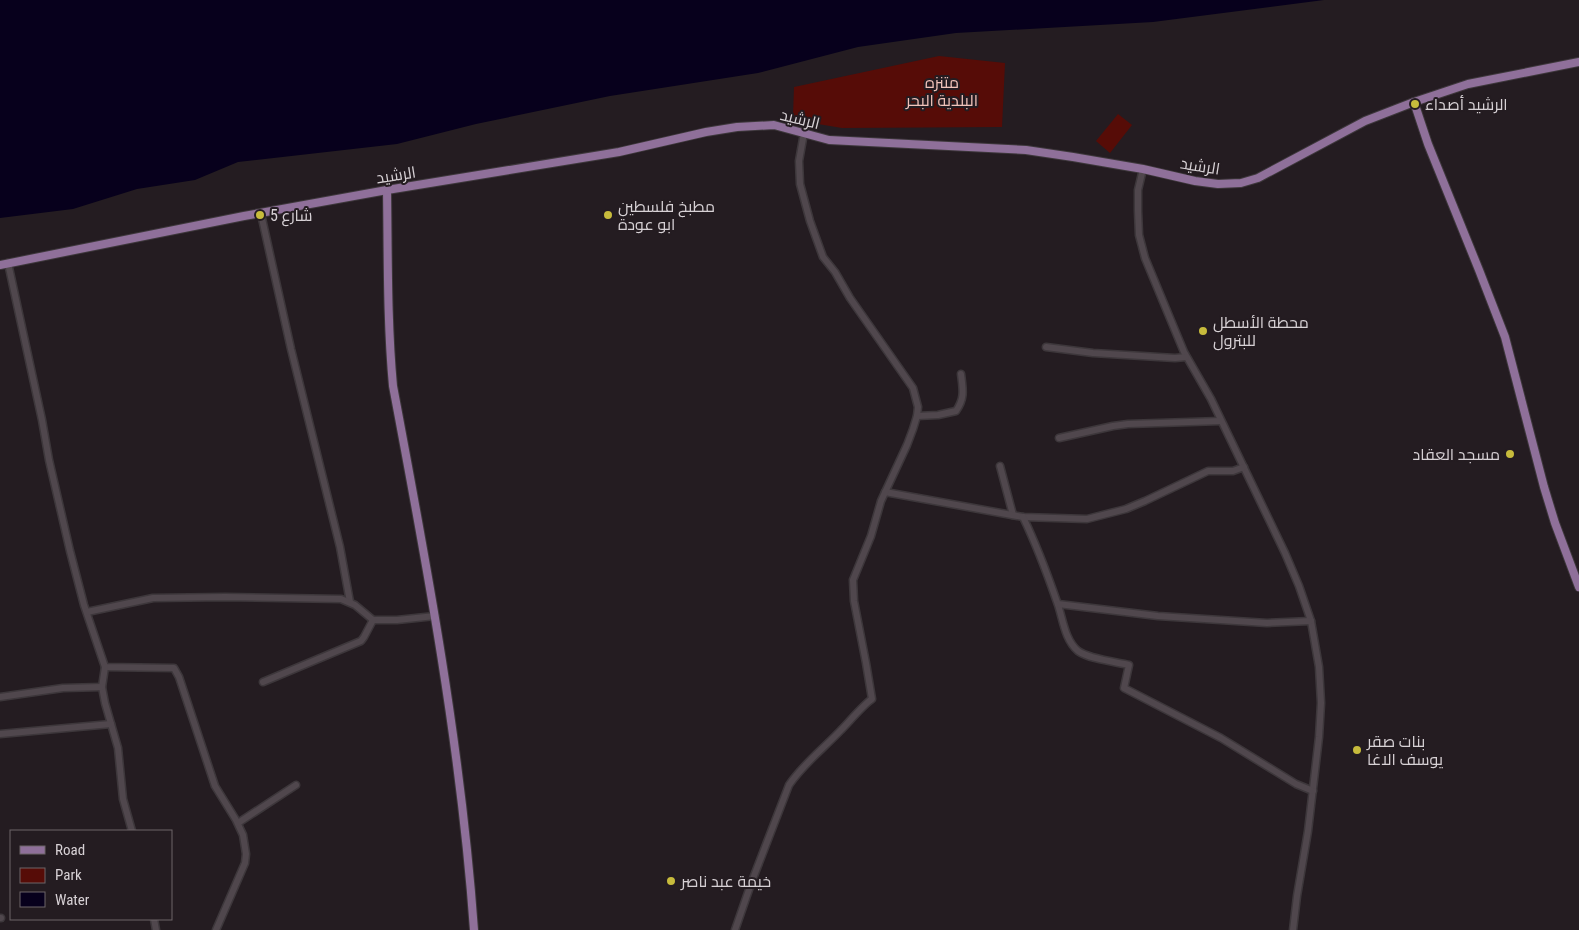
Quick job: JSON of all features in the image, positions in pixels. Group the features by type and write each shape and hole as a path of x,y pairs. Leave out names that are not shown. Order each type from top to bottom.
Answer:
{"main road":[{"name":"الرشيد","path":"4,264 387,190 618,152 737,127 774,125 837,141 1026,150 1210,183 1241,183 1258,178 1366,121 1414,102 1468,84 1579,62"},
{"path":"1414,102 1428,144 1505,337 1546,493 1579,587"},
{"path":"387,190 393,386 435,616 464,817 474,930"}],"street":[{"path":"735,930 789,785 798,771 872,699 854,601 853,580 885,492 907,445 917,416 916,396 913,388 900,372 824,257 810,221 800,184 799,161 804,133"},
{"path":"1143,170 1138,190 1138,219 1145,258 1186,357 1221,421 1285,553 1299,586 1310,621 1319,667 1321,703 1313,791 1293,930"},
{"path":"261,214 291,349 340,547 350,602"},
{"path":"4,264 70,551 105,667 102,687 118,748 123,799 132,830"},
{"path":"1046,347 1093,353 1186,357"},
{"path":"917,416 938,415 956,411 963,396 961,374"},
{"path":"1060,438 1113,426 1221,421"},
{"path":"1000,466 1013,514"},
{"path":"885,492 1023,517 1087,519 1132,507 1208,471 1232,471 1244,467"},
{"path":"1023,517 1035,541 1067,635 1078,650 1086,655 1130,665 1124,688 1221,738 1296,784 1313,791"},
{"path":"87,612 153,598 225,596 341,599 359,607 373,620 398,620 435,616"},
{"path":"1058,604 1140,614 1267,623 1310,621"},
{"path":"263,682 361,641 373,620"},
{"path":"105,667 174,668 179,677 215,786 244,835 245,863 216,930"},
{"path":"0,697 62,688 102,687"},
{"path":"0,734 111,724"},
{"path":"238,823 296,785"}],"green space":[{"name":"متنزه البلدية البحر","path":"939,56 1005,63 1002,127 842,128 818,124 793,116 794,87"},
{"path":"1118,114 1132,125 1110,153 1096,141"}],"water":[{"path":"0,0 1324,0 1153,22 956,33 858,47 758,73 610,96 476,124 397,144 238,162 195,180 137,189 73,209 0,218"}],"place":[{"name":"الرشيد أصداء","path":"1415,104"},
{"name":"شارع 5","path":"260,215"},
{"name":"مطبخ فلسطين ابو عودة","path":"608,215"},
{"name":"محطة الأسطل للبترول","path":"1203,331"},
{"name":"مسجد العقاد","path":"1510,454"},
{"name":"بنات صقر يوسف الاغا","path":"1357,750"},
{"name":"خيمة عبد ناصر","path":"671,881"}]}
